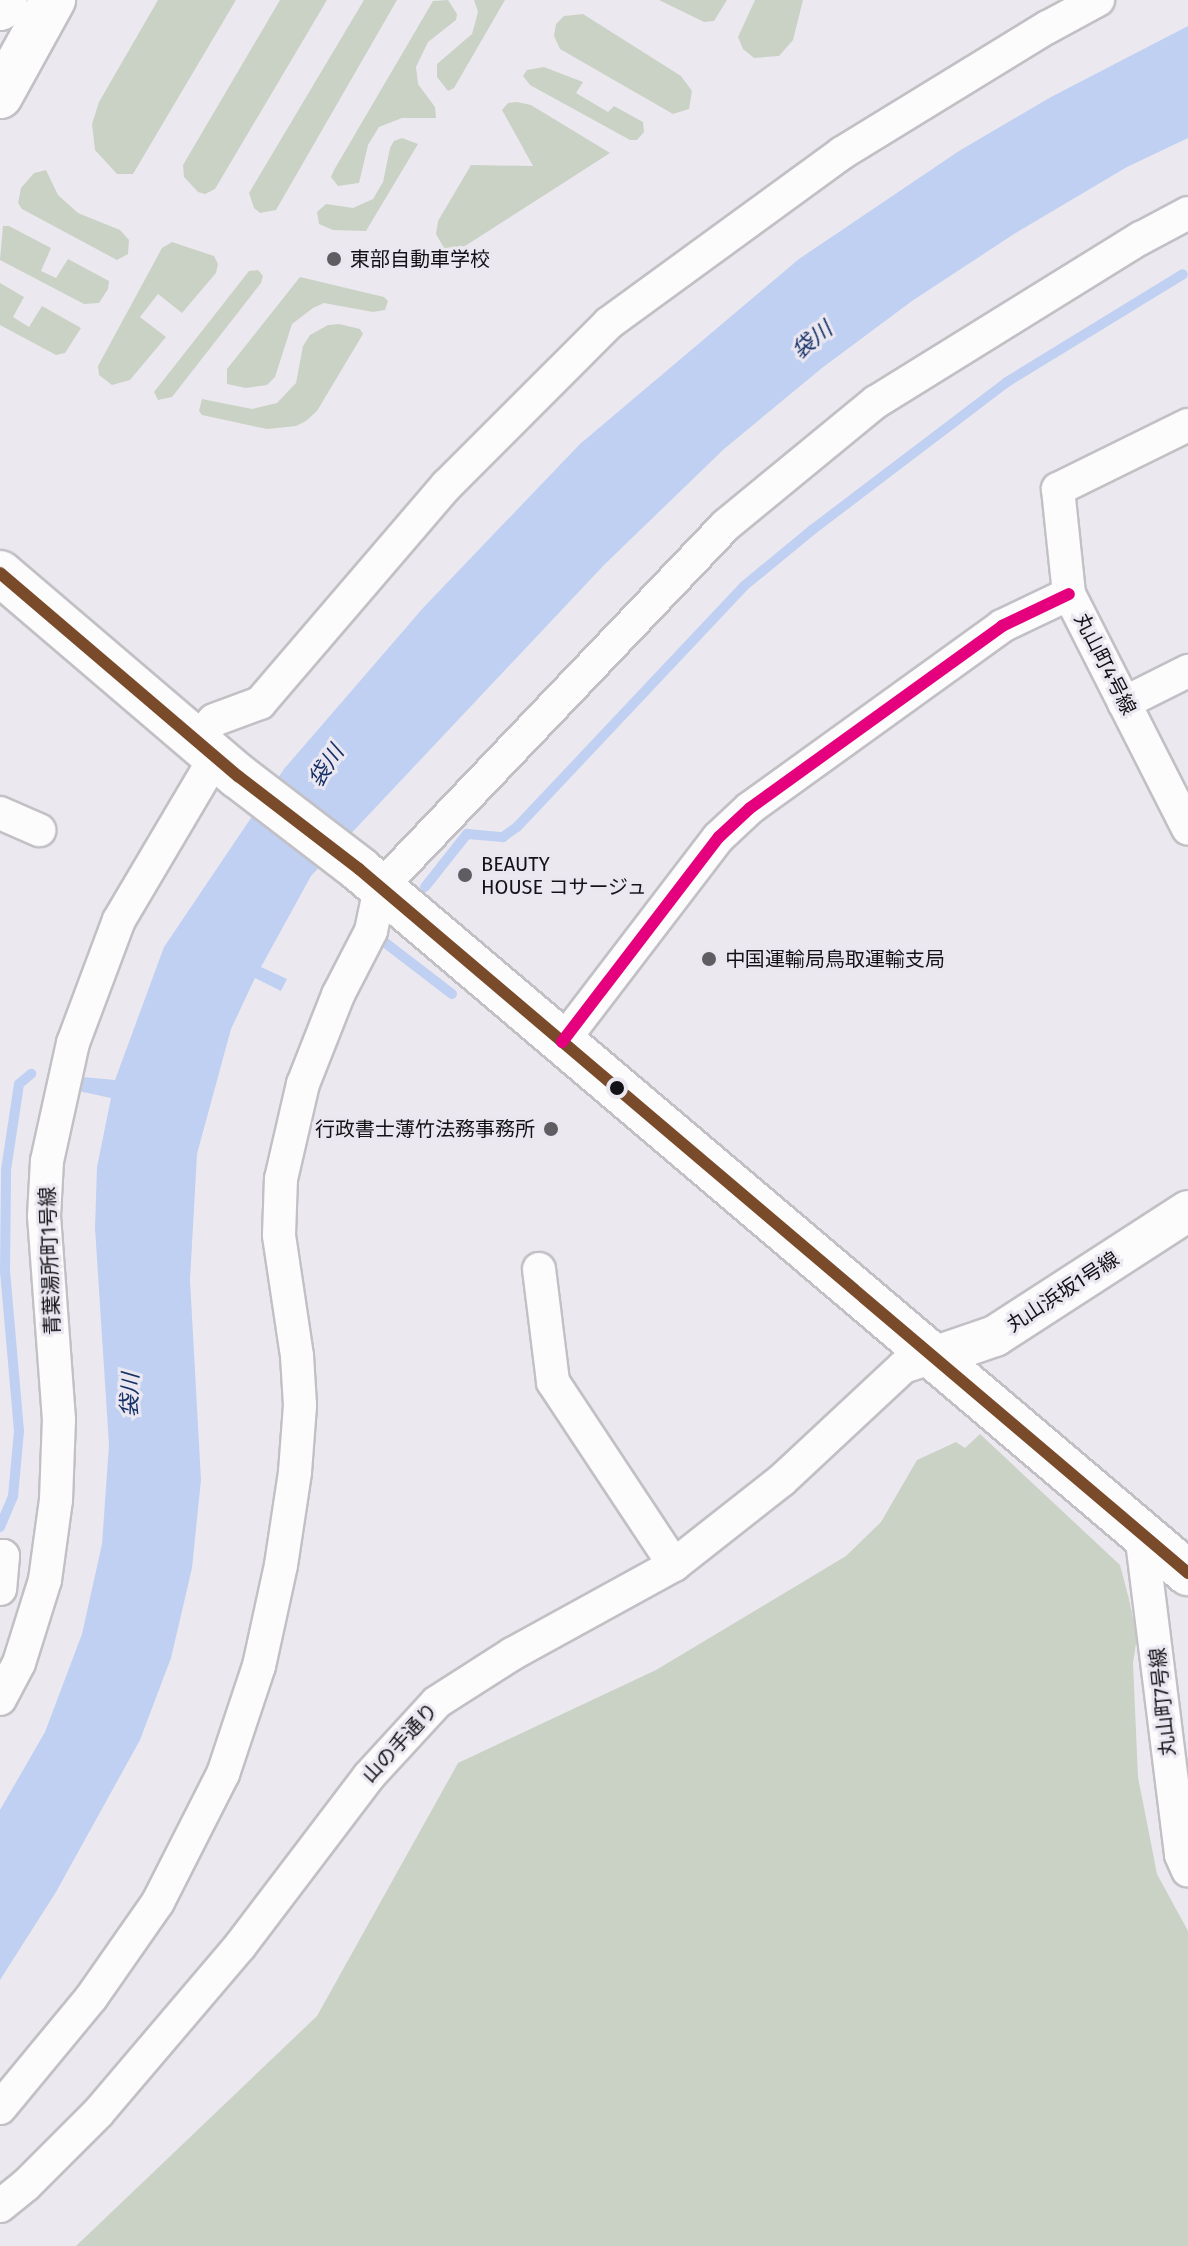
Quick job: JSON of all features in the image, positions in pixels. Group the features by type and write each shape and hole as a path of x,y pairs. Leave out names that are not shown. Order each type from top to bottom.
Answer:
{"main road":[{"path":"0,8 5,0"},
{"path":"0,96 53,0"},
{"path":"0,573 217,757 370,878 931,1358 1188,1573"}],"street":[{"path":"217,757 214,720 260,703 447,485 609,323 842,153 1048,27 1098,0"},
{"path":"0,2108 91,1998 158,1902 223,1774 259,1666 283,1549 300,1405 297,1356 279,1235 281,1179 303,1084 338,995 371,931 370,878 726,525 876,402 1141,238 1188,213"},
{"name":"丸山町4号線","path":"1188,425 1058,489 1069,594 1188,829"},
{"path":"562,1042 719,837 750,808 1002,626 1069,594"},
{"path":"1124,703 1188,671"},
{"name":"青葉湯所町1号線","path":"0,1699 19,1663 45,1580 56,1500 59,1420 44,1216 47,1161 73,1043 119,920 217,757"},
{"path":"0,813 39,830"},
{"name":"丸山浜坂1号線","path":"931,1358 995,1336 1188,1211"},
{"path":"539,1269 553,1382 674,1565"},
{"name":"山の手通り","path":"0,2206 26,2185 98,2113 240,1946 369,1776 437,1702 512,1654 674,1565 782,1480 903,1367 931,1358"},
{"name":"丸山町7号線","path":"1141,1533 1181,1855 1188,1871"},
{"path":"0,1556 3,1556 0,1589"}],"shaded area":[{"path":"158,0 236,0 133,174 117,174 95,150 92,124 99,102"},
{"path":"280,0 327,0 215,189 205,194 198,192 184,177 183,165"},
{"path":"364,0 397,0 276,210 260,213 254,208 249,193"},
{"path":"448,0 457,14 456,20 428,42 416,67 418,84 435,107 436,118 402,118 379,127 368,145 359,183 338,186 331,177 334,170 433,1"},
{"path":"474,0 505,0 454,88 448,91 437,77 437,64 472,34 478,12"},
{"path":"659,0 727,0 714,21 704,22"},
{"path":"755,0 803,0 793,40 779,56 754,58 743,49 738,37"},
{"path":"583,14 681,76 692,91 689,109 673,114 560,49 554,36 556,24 564,16"},
{"path":"544,67 583,82 576,93 608,112 614,106 643,122 644,132 637,140 630,140 530,85 523,76 527,70"},
{"path":"508,103 531,105 610,153 465,246 444,248 436,234 438,221 471,165 533,166 502,110"},
{"path":"402,138 418,144 366,231 333,230 319,224 317,212 326,204 353,208 373,199 383,182 390,148 394,141"},
{"path":"46,170 58,195 78,213 120,230 129,240 128,254 117,260 22,209 18,203 21,188 34,173"},
{"path":"3,226 9,226 51,248 41,271 56,278 68,259 109,281 108,289 99,303 84,304 0,260"},
{"path":"172,242 214,256 218,264 216,273 182,313 158,294 140,317 166,337 130,380 112,385 99,375 98,366 162,248"},
{"path":"258,270 263,276 261,283 172,397 158,400 154,392 249,271"},
{"path":"300,277 384,297 388,301 385,310 373,312 324,303 313,308 292,324 275,377 267,385 246,388 227,384 227,369"},
{"path":"0,283 24,297 13,317 29,327 42,306 81,328 65,353 56,355 0,325"},
{"path":"328,325 360,329 363,334 317,411 306,421 296,426 267,429 202,415 199,411 202,399 252,409 277,403 296,383 303,346 310,335"},
{"path":"980,1434 1120,1565 1129,1599 1137,1637 1133,1663 1138,1777 1157,1874 1188,1931 1188,2246 76,2246 317,2016 458,1763 656,1670 846,1556 881,1522 917,1460 956,1442 965,1448"}],"water":[{"name":"袋川","path":"1188,26 1188,138 1127,167 1014,234 912,301 822,368 724,449 604,565 311,876 261,967 287,979 281,991 255,978 231,1029 197,1154 190,1280 201,1480 192,1568 171,1658 140,1740 56,1892 0,1980 0,1810 45,1732 82,1634 102,1544 109,1445 95,1228 97,1167 111,1098 78,1091 83,1077 115,1080 164,947 284,769 423,608 580,444 799,259 959,151 1051,97"}],"waterway":[{"path":"425,887 467,834 503,837 517,827 744,586 812,530 1007,382 1183,274"},
{"path":"379,938 452,994"},
{"path":"0,1527 13,1496 19,1431 5,1272 6,1170 19,1084 31,1074"}],"transit line":[{"path":"0,573 238,776 359,869 1188,1573"},
{"path":"562,1042 719,837 750,808 1002,626 1069,594"}],"place":[{"name":"東部自動車学校","path":"334,259"},
{"name":"BEAUTY HOUSE コサージュ","path":"465,875"},
{"name":"中国運輸局鳥取運輸支局","path":"709,959"},
{"name":"行政書士薄竹法務事務所","path":"551,1129"}]}
